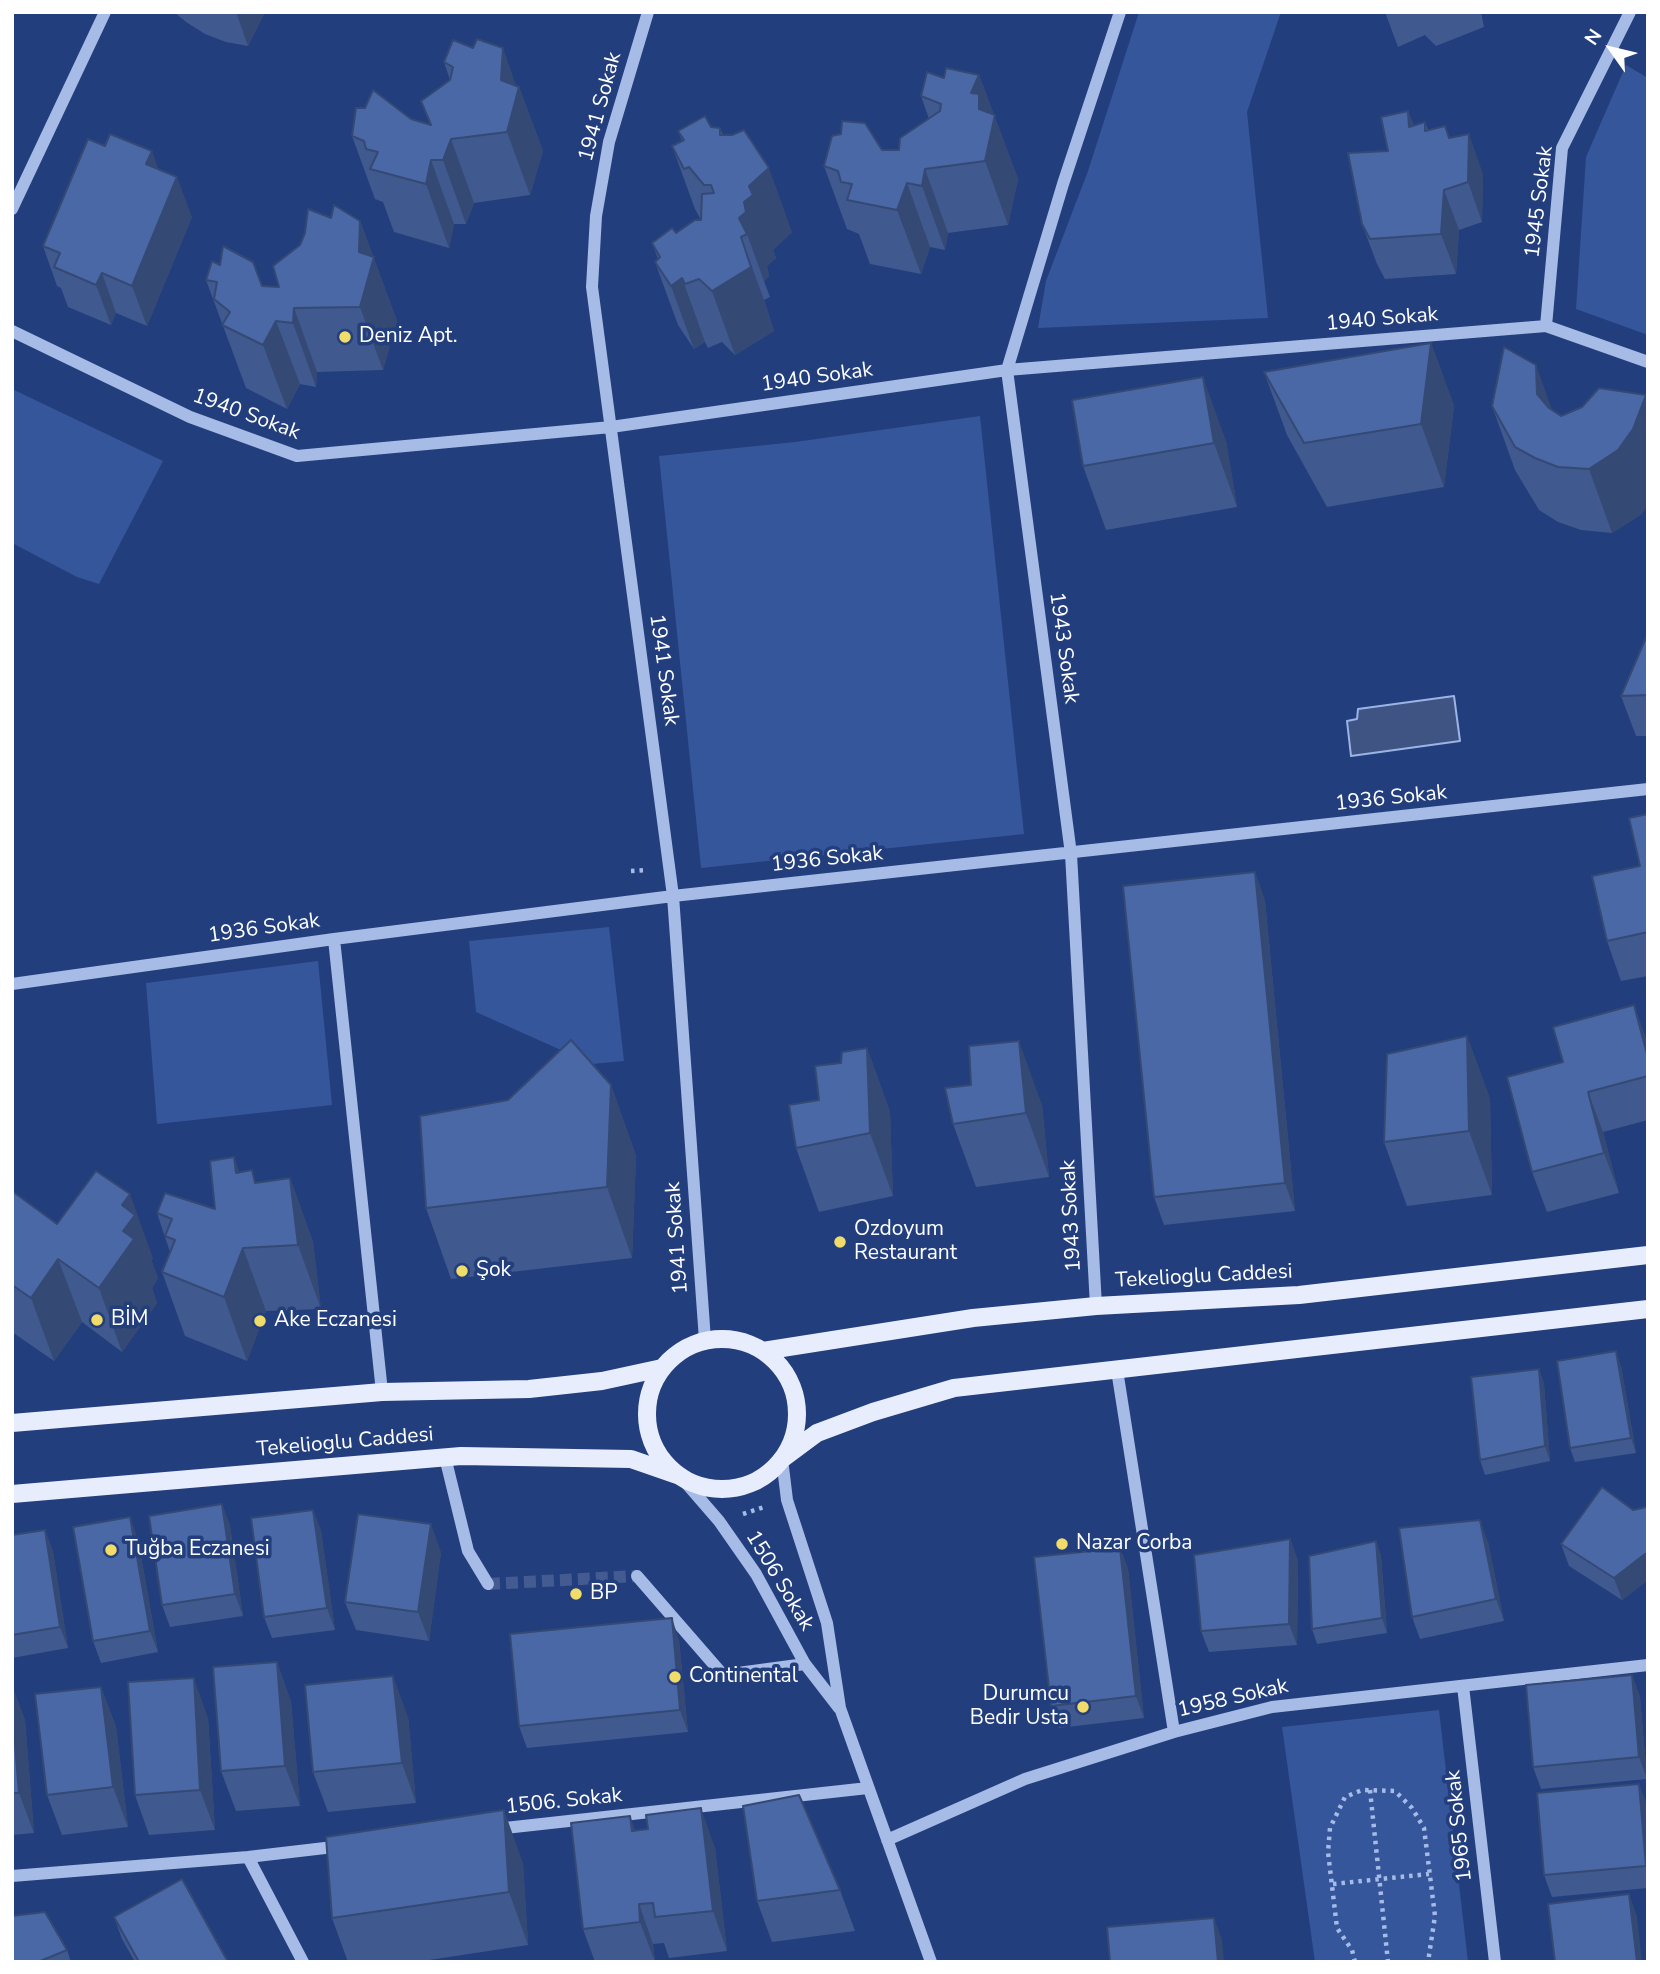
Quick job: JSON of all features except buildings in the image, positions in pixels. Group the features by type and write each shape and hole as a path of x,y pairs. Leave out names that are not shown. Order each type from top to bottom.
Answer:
{"main road":[{"name":"Tekelioglu Caddesi","path":"763,1351 973,1318 1096,1306 1299,1295 1648,1255"},
{"path":"782,1459 792,1441 797,1421 796,1400 789,1381 778,1364 763,1351 745,1342 705,1340 674,1356 662,1368 651,1390 647,1414 650,1438 662,1460 680,1476 700,1486 722,1489 745,1485 765,1475 817,1433 873,1412 954,1388 1648,1309"},
{"path":"12,1423 382,1392 529,1389 603,1381 662,1368"},
{"name":"Tekelioglu Caddesi","path":"12,1494 445,1457 631,1459 680,1476"}],"street":[{"path":"12,209 105,12"},
{"name":"1941 Sokak","path":"648,12 609,142 596,216 592,287 673,896 705,1340"},
{"name":"1943 Sokak","path":"1096,1306 1071,854 1007,370 1063,184 1120,12"},
{"name":"1945 Sokak","path":"1546,326 1562,148 1630,12"},
{"name":"1940 Sokak","path":"12,331 191,417 297,456 611,427 1007,370 1546,326 1648,362"},
{"name":"1936 Sokak","path":"12,984 334,939 673,896 1648,789"},
{"path":"334,939 382,1392"},
{"path":"1117,1370 1174,1732"},
{"path":"445,1457 468,1551 488,1584"},
{"name":"1506 Sokak","path":"782,1459 787,1500 827,1623 840,1708 931,1962"},
{"name":"1506 Sokak","path":"680,1476 719,1521 757,1574 805,1664 840,1708"},
{"path":"637,1576 723,1675 805,1664"},
{"name":"1958 Sokak","path":"887,1840 1026,1779 1174,1732 1272,1707 1648,1665"},
{"name":"1965 Sokak","path":"1463,1686 1495,1962"},
{"name":"1506. Sokak","path":"482,1831 868,1788"},
{"path":"12,1876 248,1857 358,1845"},
{"path":"248,1857 303,1962"}],"path":[{"path":"719,1521 787,1500"},
{"path":"1370,1790 1388,1962"},
{"path":"1355,1962 1352,1950 1337,1928 1328,1852 1330,1828 1345,1797 1370,1790 1395,1791 1412,1808 1424,1828 1435,1916 1428,1962"},
{"path":"1333,1884 1430,1874"}],"shaded area":[{"path":"1139,12 1281,12 1247,112 1268,318 1038,328 1046,281 1088,171"},
{"path":"1626,65 1648,78 1648,335 1576,309 1586,157"},
{"path":"12,389 163,461 99,584 77,577 12,543"},
{"path":"980,416 1024,834 701,868 659,456 795,442"},
{"path":"1454,696 1460,741 1351,756 1347,721 1357,719 1358,709"},
{"path":"609,927 624,1061 592,1064 476,1012 469,941"},
{"path":"318,961 332,1105 157,1124 146,983"},
{"path":"1439,1710 1468,1962 1315,1962 1282,1727"}],"tunnel":[{"path":"488,1584 637,1576"}],"place":[{"name":"Deniz Apt.","path":"345,337"},
{"name":"Ozdoyum Restaurant","path":"840,1242"},
{"name":"Şok","path":"462,1271"},
{"name":"BİM","path":"97,1320"},
{"name":"Ake Eczanesi","path":"260,1321"},
{"name":"Nazar Corba","path":"1062,1544"},
{"name":"Tuğba Eczanesi","path":"111,1550"},
{"name":"BP","path":"576,1594"},
{"name":"Continental","path":"675,1677"},
{"name":"Durumcu Bedir Usta","path":"1083,1707"}]}
